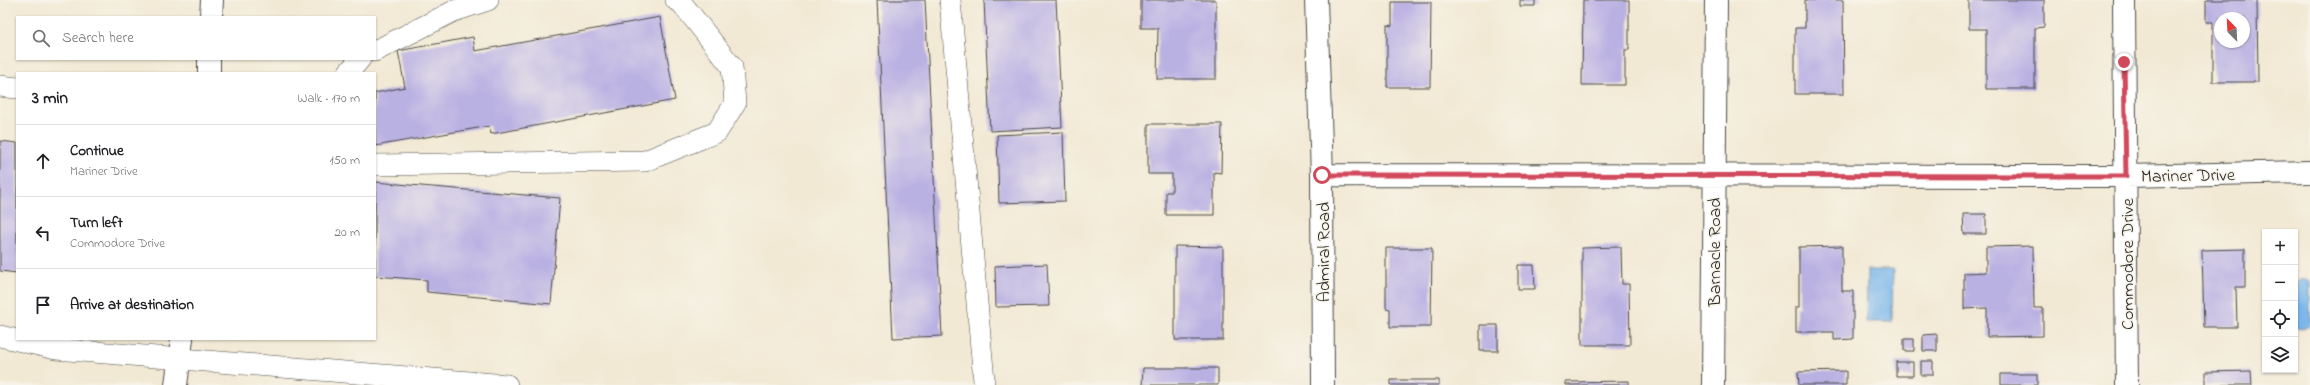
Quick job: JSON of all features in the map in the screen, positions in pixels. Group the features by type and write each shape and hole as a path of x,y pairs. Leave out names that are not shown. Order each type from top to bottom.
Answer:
{"main road":[{"path":"211,16 212,0"},
{"name":"Admiral Road","path":"1316,0 1322,175 1323,385"},
{"name":"Barnacle Road","path":"1713,385 1716,0"},
{"name":"Commodore Drive","path":"2124,0 2127,385"},
{"path":"209,60 209,72"},
{"name":"Mariner Drive","path":"1322,175 1714,174 2126,176 2310,172"},
{"path":"176,385 181,350"}],"lane":[{"path":"376,50 454,11 488,0"},
{"path":"376,166 645,161 717,132 735,103 732,67 680,1 676,0"},
{"path":"950,0 984,381"},
{"path":"349,72 359,60"},
{"path":"0,86 16,88"},
{"path":"0,336 16,340"},
{"path":"17,340 56,349 181,350 507,385"}],"water":[{"path":"1867,270 1893,270 1892,322 1866,322"},
{"path":"2306,279 2310,282 2310,325 2301,329 2298,328 2298,282"}],"building":[{"path":"877,0 925,0 942,336 893,338"},
{"path":"984,0 1056,0 1062,127 990,131"},
{"path":"1141,0 1216,0 1216,79 1157,79 1158,28 1141,28"},
{"path":"1520,0 1535,0 1535,6 1520,6"},
{"path":"1583,0 1629,0 1629,50 1625,50 1625,85 1582,85"},
{"path":"1805,0 1843,0 1844,94 1795,94 1795,28 1805,28"},
{"path":"1969,0 2044,0 2044,27 2035,28 2035,89 1986,89 1986,29 1969,29"},
{"path":"2206,0 2257,0 2258,82 2213,82 2213,22 2206,22"},
{"path":"1392,2 1431,2 1430,87 1387,87 1387,25 1392,26"},
{"path":"660,17 675,100 491,134 489,126 376,146 376,93 405,87 398,51 473,37 475,51"},
{"path":"1148,124 1222,124 1221,173 1214,172 1214,215 1166,215 1166,192 1172,192 1172,174 1148,174"},
{"path":"1063,132 1065,201 999,203 997,135"},
{"path":"0,141 16,143 16,273 0,271"},
{"path":"376,182 560,198 551,304 427,292 427,280 376,276"},
{"path":"1963,214 1986,214 1986,234 1964,234"},
{"path":"1175,246 1223,247 1223,340 1175,340"},
{"path":"1842,246 1842,291 1853,291 1853,339 1834,340 1834,332 1796,332 1796,307 1799,307 1799,247"},
{"path":"2033,246 2034,308 2043,308 2043,336 1987,337 1987,308 1964,309 1964,273 1986,272 1986,247"},
{"path":"1621,247 1622,284 1629,284 1630,345 1582,345 1582,248"},
{"path":"1386,248 1432,248 1431,327 1390,327 1390,309 1386,308"},
{"path":"2245,249 2245,287 2236,287 2237,327 2204,327 2202,250"},
{"path":"1047,264 1049,306 996,307 995,266"},
{"path":"1518,265 1534,265 1535,289 1518,289"},
{"path":"1480,325 1498,325 1498,351 1480,351"},
{"path":"1937,334 1937,351 1923,351 1923,335"},
{"path":"1904,339 1914,339 1914,351 1904,351"},
{"path":"1921,361 1933,361 1933,375 1921,375"},
{"path":"1896,362 1913,362 1913,376 1896,376"},
{"path":"1143,368 1218,368 1218,385 1142,385"},
{"path":"1846,371 1846,385 1799,385 1798,372"},
{"path":"2251,371 2252,385 2205,385 2205,372"},
{"path":"2001,374 2037,374 2037,385 2001,385"},
{"path":"1391,380 1439,380 1439,385 1391,385"},
{"path":"1629,381 1629,385 1566,385 1566,382"}],"route":[{"path":"1322,175 1714,174 2126,176 2124,62"}]}
